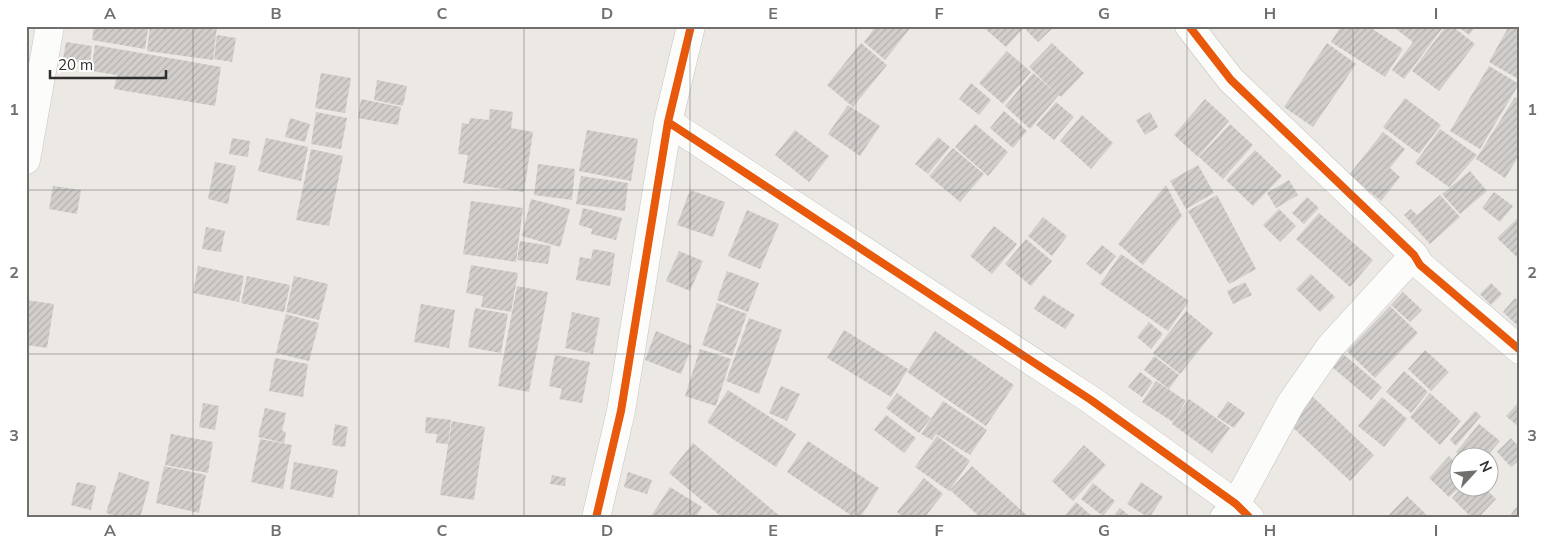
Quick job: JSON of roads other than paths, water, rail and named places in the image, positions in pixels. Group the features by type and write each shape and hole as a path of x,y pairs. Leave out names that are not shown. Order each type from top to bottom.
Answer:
{"street":[{"path":"26,160 50,26"},
{"path":"596,518 621,411 668,122 691,26"},
{"path":"1190,26 1231,80 1414,255 1420,265 1520,350"},
{"path":"668,122 1092,400 1236,513 1291,403 1330,347 1414,255"}]}
